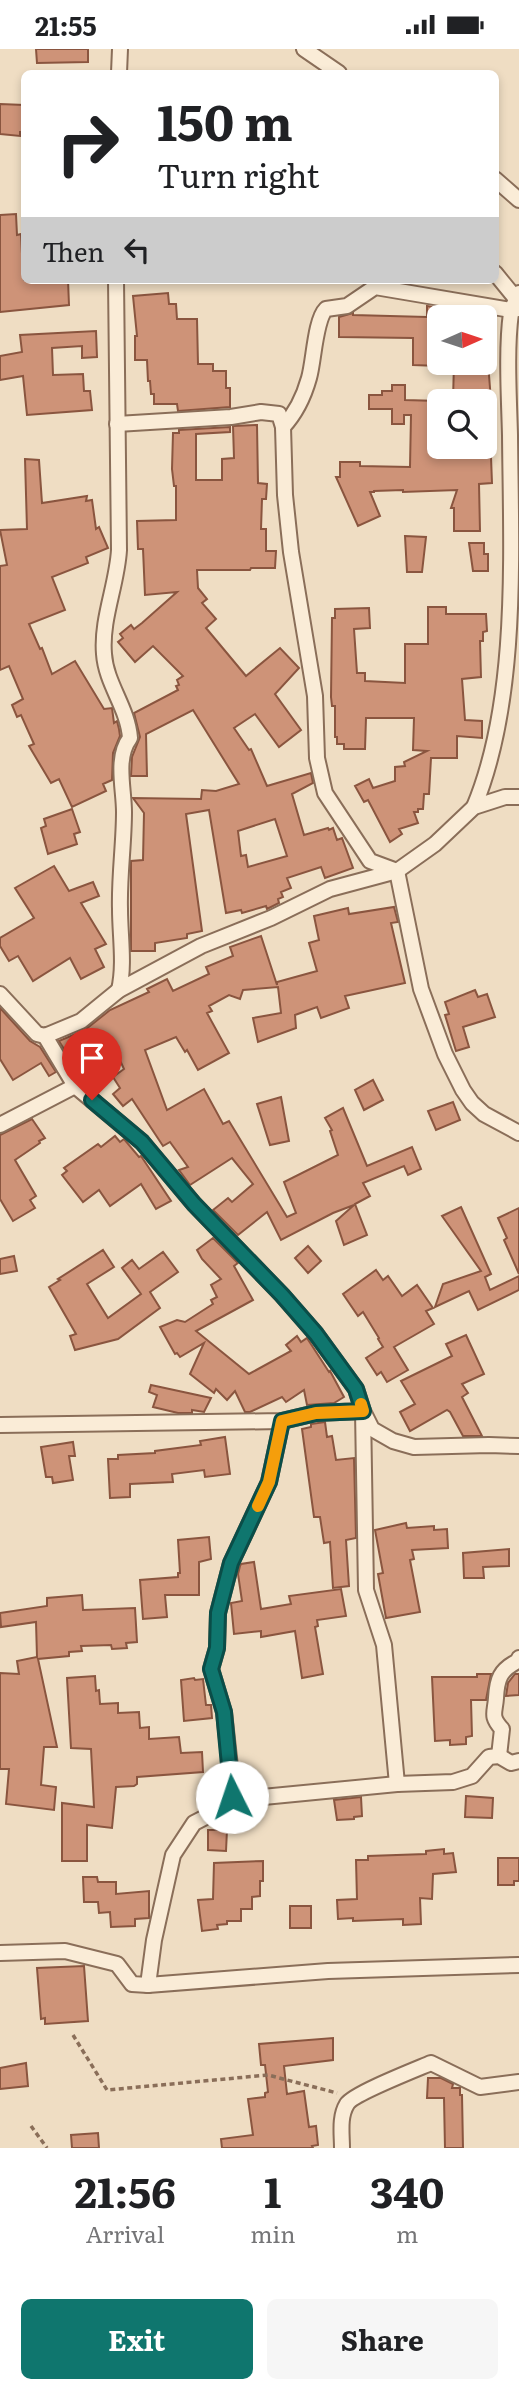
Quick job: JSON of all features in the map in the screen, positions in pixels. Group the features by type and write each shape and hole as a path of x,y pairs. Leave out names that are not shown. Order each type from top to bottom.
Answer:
{"street":[{"path":"119,70 120,49"},
{"path":"303,49 334,70"},
{"path":"499,182 519,200"},
{"path":"45,1036 81,1021 118,990 201,946 271,918 330,889 397,871 435,844 474,807 488,776 509,644 509,392 517,303 499,278"},
{"path":"116,284 118,565 108,610 104,653 107,669 130,730 130,738 122,748 122,975 118,990"},
{"path":"283,427 296,411 309,379 320,320 326,309 347,306 375,286 517,303"},
{"path":"117,424 230,417 261,412 279,414 283,427 285,495 291,552 315,696 317,758 321,782 325,793 370,861 397,871"},
{"path":"474,807 505,797 519,797"},
{"path":"397,871 421,989 445,1054 472,1103 484,1114 519,1133"},
{"path":"0,994 34,1032 45,1036 75,1086 142,1142 194,1204 291,1304 356,1389 372,1429 414,1447 519,1447"},
{"path":"0,1125 75,1086"},
{"path":"0,1425 282,1421 316,1413 363,1411"},
{"path":"363,1411 366,1590 384,1645 397,1784"},
{"path":"148,1985 152,1948 173,1855 194,1823 227,1806 232,1800 224,1712 211,1669 217,1648 218,1613 231,1563 269,1482 282,1421"},
{"path":"499,1756 502,1729 495,1721 493,1711 495,1688 506,1667 519,1658"},
{"path":"232,1800 397,1784 442,1783 472,1776 489,1757 499,1756 511,1763 519,1761"},
{"path":"0,1953 65,1951 117,1964 132,1984 148,1985 328,1971 519,1965"},
{"path":"342,2148 342,2114 348,2102 396,2077 431,2063 480,2087 519,2083"}],"path":[{"path":"73,2035 107,2090 268,2075 353,2098"},
{"path":"31,2126 47,2148"}],"building":[{"path":"36,49 88,49 88,62 37,63"},
{"path":"0,104 21,105 20,136 0,134"},
{"path":"16,214 17,235 21,234 21,284 68,284 69,305 0,312 0,215"},
{"path":"168,293 169,304 176,304 177,319 197,319 198,364 213,364 213,371 226,371 230,407 178,411 177,404 154,404 154,394 151,394 148,381 147,360 135,360 137,336 133,296"},
{"path":"339,317 427,317 427,366 413,365 413,338 339,337"},
{"path":"96,331 97,357 82,358 82,346 52,348 53,375 83,374 84,391 90,391 92,410 27,415 23,376 0,380 0,356 22,352 20,335"},
{"path":"454,375 489,375 490,389 453,389"},
{"path":"392,385 405,385 405,400 427,401 427,459 491,459 492,483 479,484 480,531 454,531 454,508 451,508 457,490 370,492 380,516 358,526 336,477 340,477 340,462 360,462 360,466 410,467 411,415 404,415 404,424 392,424 392,409 369,409 369,395 382,395 382,391 392,391"},
{"path":"257,425 258,483 267,484 266,499 262,499 261,529 266,529 266,551 276,551 275,568 197,570 198,588 207,599 202,603 216,619 206,628 246,676 280,648 299,668 275,694 301,730 279,747 255,714 234,728 249,750 251,749 267,786 311,773 313,783 292,794 304,835 333,828 337,840 342,838 353,868 325,878 321,867 287,878 291,888 281,892 283,897 278,899 279,903 267,909 266,906 242,913 241,910 226,913 209,810 186,814 202,931 187,934 187,938 155,943 155,951 131,951 131,861 143,860 144,813 133,798 201,799 202,790 216,791 239,784 193,710 146,734 147,776 131,776 132,757 140,737 134,713 178,690 177,680 183,676 153,646 135,662 118,642 123,638 120,634 131,625 134,629 177,592 145,595 143,549 138,549 137,521 176,520 176,486 172,469 173,433 179,433 179,430 230,427 230,432 196,434 196,480 222,480 222,459 234,458 233,426","holes":["275,819 287,856 248,867 246,855 241,856 238,831"]},
{"path":"25,459 39,460 42,503 87,496 86,501 92,500 96,529 99,527 108,548 86,557 88,563 52,577 65,610 29,624 52,674 75,661 104,709 112,708 114,723 117,721 119,729 120,736 113,753 112,780 103,784 106,791 72,807 59,779 51,783 29,746 34,744 21,715 17,717 12,705 23,699 9,666 0,670 0,566 7,565 0,530 27,529"},
{"path":"405,536 426,537 422,572 407,572"},
{"path":"469,543 484,543 484,554 488,554 488,571 473,571"},
{"path":"428,607 446,607 446,614 486,614 487,631 483,632 483,641 480,641 481,677 462,679 465,720 482,721 482,738 457,736 457,758 431,758 429,794 424,794 423,809 414,812 418,823 399,829 402,834 390,842 368,800 364,802 355,786 369,779 373,788 395,781 395,767 405,766 404,762 427,751 413,750 414,718 366,718 365,749 344,749 344,744 337,744 335,706 332,706 331,697 332,618 335,618 335,609 369,608 370,628 354,629 357,673 365,673 365,681 405,683 405,644 428,644"},
{"path":"72,809 80,832 74,834 77,844 48,854 41,828 46,826 44,819"},
{"path":"54,866 69,891 93,882 99,896 81,903 106,944 95,949 104,967 81,979 70,958 33,981 18,956 9,961 0,946 0,938 34,918 15,888"},
{"path":"394,907 398,922 391,923 405,983 345,996 349,1008 321,1018 317,1007 295,1015 296,1028 258,1042 253,1018 281,1013 278,987 243,990 240,999 229,995 209,1006 212,1011 207,1013 229,1053 198,1070 176,1037 145,1050 167,1110 204,1089 223,1124 229,1121 287,1217 296,1213 284,1182 338,1155 330,1131 332,1130 325,1118 343,1108 367,1166 412,1147 421,1169 408,1175 404,1166 363,1183 370,1196 355,1204 367,1235 344,1245 336,1221 354,1205 281,1240 267,1212 238,1235 213,1210 228,1198 232,1202 253,1184 232,1158 190,1185 179,1170 188,1167 170,1142 163,1146 132,1099 123,1106 113,1094 120,1088 113,1077 124,1069 112,1043 72,1062 59,1041 85,1030 110,1010 149,992 147,989 167,979 173,991 209,974 206,967 233,956 230,947 261,936 277,985 277,982 317,971 309,943 319,940 314,916 348,908 349,914"},
{"path":"475,990 478,997 487,994 495,1017 463,1027 469,1047 456,1051 445,1015 449,1014 445,1002"},
{"path":"0,1008 30,1041 40,1047 56,1072 49,1076 41,1063 13,1080 0,1059"},
{"path":"373,1080 383,1100 364,1110 355,1090"},
{"path":"281,1097 289,1141 270,1145 257,1104"},
{"path":"453,1102 460,1120 436,1130 428,1111"},
{"path":"32,1119 45,1138 15,1160 36,1196 30,1200 35,1208 13,1221 0,1199 0,1135"},
{"path":"115,1136 120,1142 124,1139 139,1157 141,1156 171,1201 156,1209 141,1184 110,1206 99,1190 83,1202 62,1175 67,1171 64,1168 98,1144 101,1147"},
{"path":"461,1207 491,1274 485,1277 490,1290 519,1276 519,1290 478,1310 469,1291 435,1307 443,1284 481,1271 442,1216"},
{"path":"519,1208 519,1274 504,1240 507,1238 498,1218"},
{"path":"213,1238 238,1263 234,1266 253,1300 196,1331 249,1374 291,1351 286,1345 297,1336 301,1342 307,1338 344,1397 334,1403 307,1405 304,1390 286,1402 282,1397 245,1412 235,1391 227,1400 216,1389 214,1393 190,1374 204,1343 180,1357 175,1354 160,1327 177,1320 185,1322 213,1304 211,1300 217,1297 211,1285 221,1279 197,1250"},
{"path":"308,1246 321,1261 308,1273 295,1258"},
{"path":"103,1250 114,1267 87,1284 108,1318 141,1294 122,1268 132,1260 139,1269 163,1252 178,1272 150,1292 160,1308 118,1339 75,1350 70,1336 76,1334 49,1287"},
{"path":"14,1256 17,1271 0,1274 0,1259"},
{"path":"376,1270 383,1280 388,1276 402,1296 417,1285 433,1308 426,1311 434,1324 394,1347 408,1370 387,1382 381,1372 377,1375 366,1358 383,1347 379,1338 363,1312 358,1316 343,1294"},
{"path":"466,1335 484,1374 462,1384 468,1393 462,1397 482,1436 463,1436 447,1410 410,1431 400,1412 415,1404 401,1381 452,1356 446,1344"},
{"path":"151,1385 211,1398 204,1412 192,1410 192,1413 178,1413 153,1407 157,1395 149,1392"},
{"path":"325,1422 327,1437 332,1436 336,1460 354,1458 356,1538 346,1540 349,1586 333,1588 330,1542 324,1543 320,1517 314,1517 302,1429 311,1427 311,1424"},
{"path":"225,1437 230,1474 205,1477 204,1470 172,1474 173,1482 130,1484 130,1497 110,1498 108,1459 118,1459 118,1455 155,1453 201,1445 200,1441"},
{"path":"73,1442 75,1456 69,1456 73,1480 53,1483 52,1477 46,1477 41,1447"},
{"path":"406,1523 407,1528 434,1526 434,1530 447,1529 448,1548 412,1550 414,1559 410,1560 420,1612 386,1618 378,1574 383,1573 375,1530"},
{"path":"209,1537 211,1559 199,1562 199,1595 165,1595 167,1617 143,1619 140,1580 178,1577 178,1540"},
{"path":"509,1549 509,1566 483,1567 484,1578 464,1578 463,1553"},
{"path":"254,1562 261,1609 291,1604 289,1596 341,1589 346,1616 317,1620 318,1626 315,1627 323,1674 302,1678 295,1631 261,1637 261,1631 234,1634 231,1603 242,1601 238,1574 240,1566"},
{"path":"82,1595 83,1610 135,1608 137,1642 126,1643 127,1648 112,1649 111,1645 81,1646 82,1651 69,1652 69,1656 38,1659 57,1747 44,1747 41,1785 56,1787 54,1810 6,1804 9,1769 0,1769 0,1673 19,1674 17,1661 37,1657 36,1622 1,1627 0,1613 47,1606 47,1598"},
{"path":"477,1674 491,1674 486,1700 471,1700 472,1736 466,1737 466,1744 450,1745 450,1740 435,1741 432,1677 477,1677"},
{"path":"515,1674 519,1674 519,1695 506,1696 508,1683"},
{"path":"95,1676 100,1704 118,1703 118,1713 139,1712 140,1728 149,1727 149,1739 179,1737 181,1753 202,1752 203,1772 137,1777 137,1784 134,1786 116,1787 112,1828 87,1825 87,1861 62,1861 62,1803 94,1807 91,1749 71,1748 67,1678"},
{"path":"203,1679 206,1705 211,1705 212,1718 184,1721 181,1680"},
{"path":"466,1796 493,1798 492,1818 465,1817"},
{"path":"361,1797 362,1816 337,1820 334,1800"},
{"path":"208,1830 227,1830 226,1851 208,1850"},
{"path":"444,1849 444,1854 453,1853 456,1872 433,1874 432,1899 420,1898 421,1924 403,1925 403,1919 338,1919 337,1900 357,1899 356,1860 368,1860 368,1856 426,1854 426,1851"},
{"path":"498,1858 519,1858 519,1881 514,1881 514,1885 498,1885"},
{"path":"263,1861 260,1896 252,1897 252,1909 241,1909 241,1921 227,1921 227,1924 217,1925 218,1929 202,1931 198,1900 213,1899 214,1863"},
{"path":"83,1877 97,1877 98,1882 116,1882 116,1894 149,1891 149,1918 135,1919 135,1926 111,1927 110,1912 99,1913 98,1902 84,1902"},
{"path":"290,1906 311,1906 311,1928 290,1928"},
{"path":"84,1966 88,2021 45,2024 45,2018 41,2019 37,1968"},
{"path":"333,2038 333,2060 284,2066 287,2094 304,2091 309,2127 316,2126 318,2145 312,2146 313,2148 222,2148 221,2139 253,2135 248,2099 265,2097 268,2092 259,2044"},
{"path":"26,2063 28,2086 0,2089 0,2068"},
{"path":"428,2078 441,2078 453,2084 452,2088 460,2088 463,2148 445,2148 444,2098 427,2098"},
{"path":"98,2133 99,2148 72,2148 71,2135"}],"slow traffic":[{"path":"258,1506 269,1482 282,1421 316,1413 363,1411 361,1404"}],"route":[{"path":"92,1100 142,1142 194,1204 316,1334 356,1389 363,1411 316,1413 282,1421 269,1482 231,1563 222,1591 216,1627 217,1648 211,1669 224,1712 232,1797"}]}
